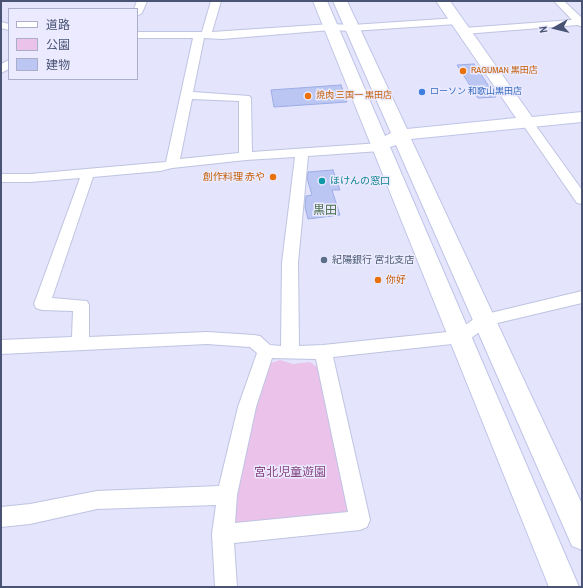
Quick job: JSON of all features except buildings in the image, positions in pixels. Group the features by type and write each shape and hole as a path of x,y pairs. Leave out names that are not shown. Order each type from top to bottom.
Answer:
{"street":[{"path":"138,11 142,1"},
{"path":"172,164 187,95 203,35 216,1"},
{"path":"320,1 564,587"},
{"path":"340,1 582,536"},
{"path":"443,1 582,200"},
{"path":"559,1 581,23"},
{"path":"138,36 222,36 331,27 352,28 581,23"},
{"path":"187,95 244,98 246,156"},
{"path":"1,178 30,178 160,167 172,164 246,156 380,146 400,135 582,117"},
{"path":"290,353 290,263 302,152"},
{"path":"80,342 81,305 42,304 88,173"},
{"path":"1,347 80,342 207,338 254,341 266,351 290,353 323,352 461,337 484,320 582,298"},
{"path":"226,587 223,534 227,495 247,407 266,351"},
{"path":"223,534 360,520 323,352"},
{"path":"1,517 30,514 97,500 227,495"}],"green space":[{"name":"宮北児童遊園","path":"280,360 293,364 310,362 317,367 350,508 342,517 240,529 232,523 250,407 268,364"}],"place":[{"name":"RAGUMAN 黒田店","path":"463,71"},
{"name":"ローソン 和歌山黒田店","path":"422,92"},
{"name":"焼肉 三国一 黒田店","path":"308,96"},
{"name":"創作料理 赤や","path":"273,177"},
{"name":"ほけんの窓口","path":"322,181"},
{"name":"紀陽銀行 宮北支店","path":"324,260"},
{"name":"你好","path":"378,280"}],"district":[{"name":"黒田","path":"325,211"}]}
